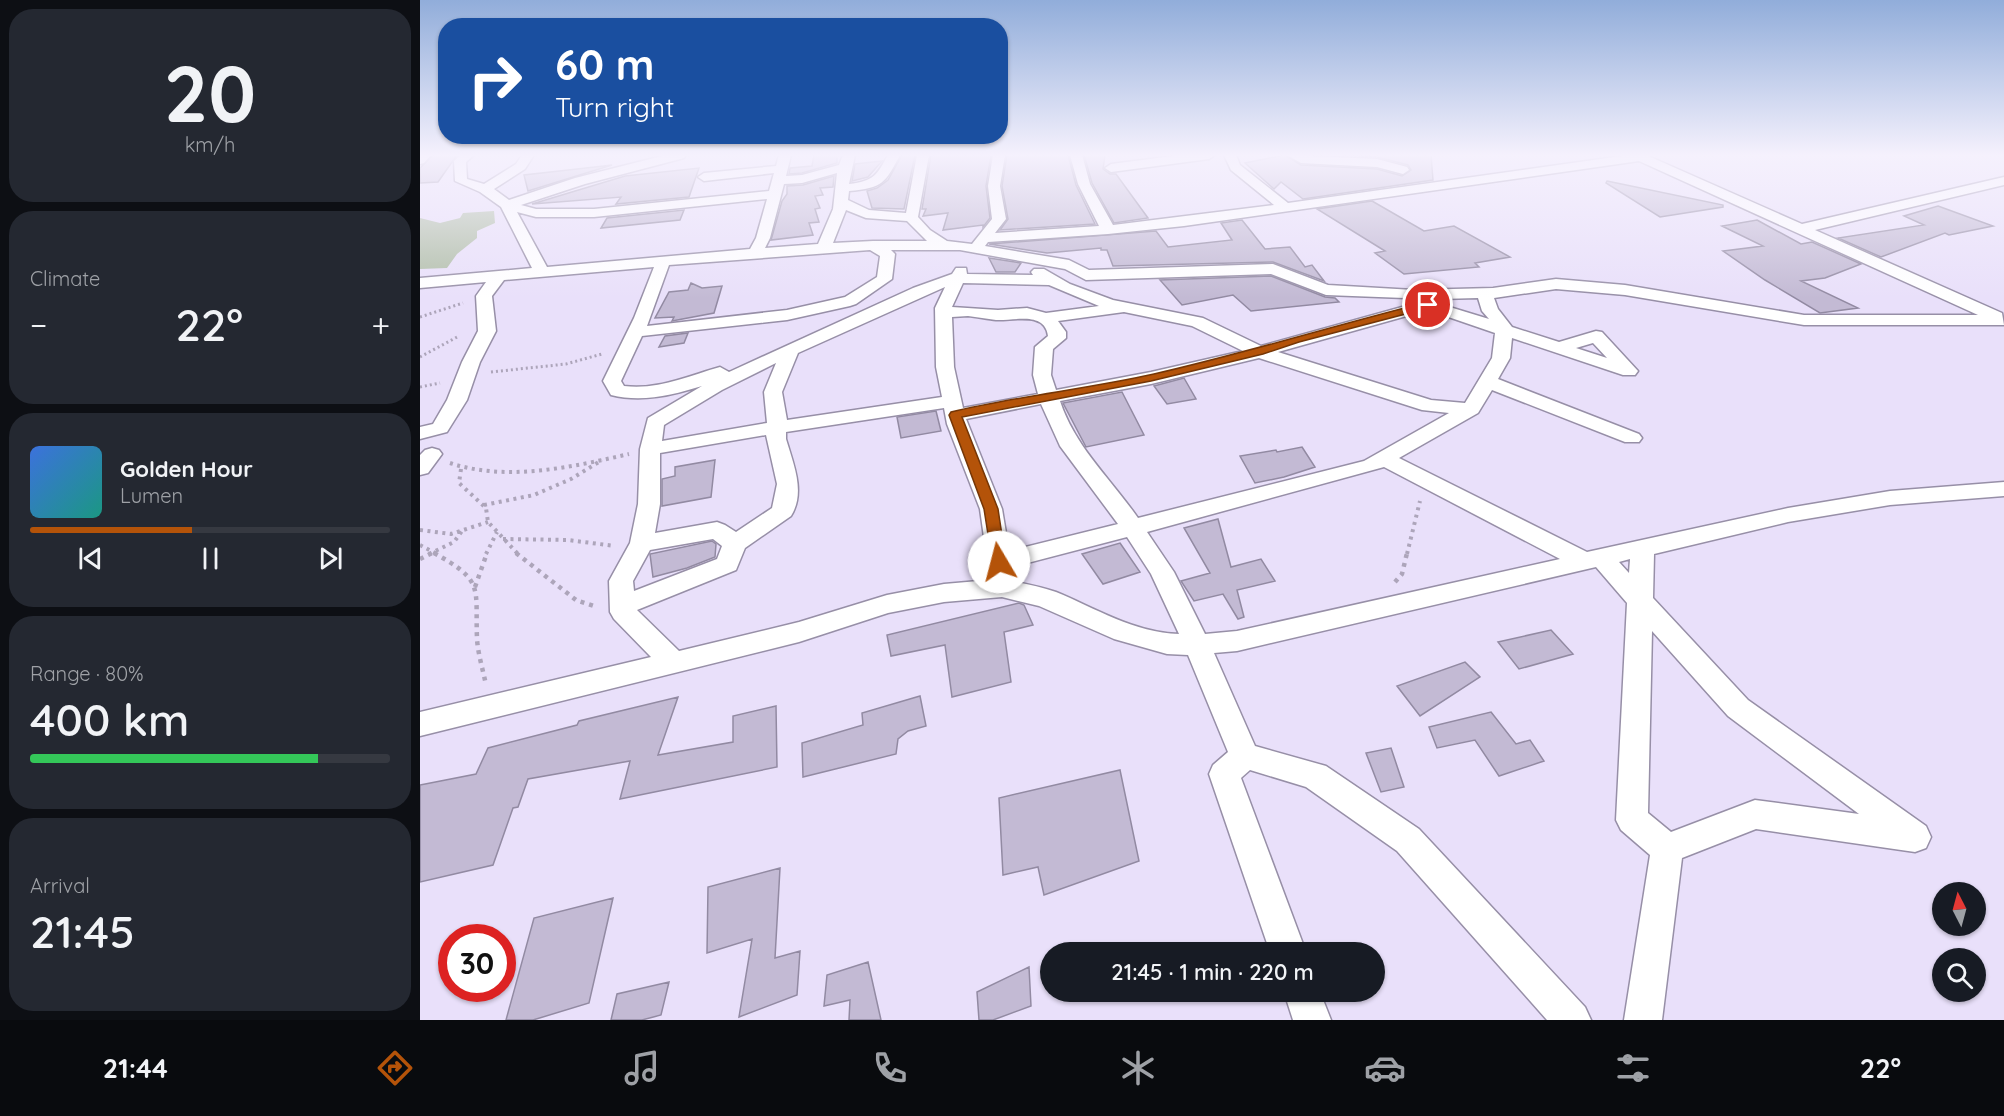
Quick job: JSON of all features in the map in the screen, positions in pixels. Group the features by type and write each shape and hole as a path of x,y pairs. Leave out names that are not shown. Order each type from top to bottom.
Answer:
{"street":[{"path":"504,203 536,213 594,213 683,203"},
{"path":"507,205 515,203"},
{"path":"755,253 763,238 772,203"},
{"path":"824,249 834,228 839,203"},
{"path":"846,203 850,208 872,214 910,217 925,233 942,245"},
{"path":"910,217 914,212 914,203"},
{"path":"997,203 999,219 956,278 943,312 945,367 954,408 991,509 1000,575"},
{"path":"1103,203 1108,230"},
{"path":"1279,203 1286,208"},
{"path":"420,283 867,245 980,243 1108,230 1323,203"},
{"path":"1741,203 2003,320"},
{"path":"1801,230 1915,203"},
{"path":"507,205 542,273"},
{"path":"867,245 867,222 872,214"},
{"path":"980,243 1069,266 1086,275 1273,269 1326,290 1414,296 1484,293 1556,284 1625,290 1804,320 2003,320"},
{"path":"631,339 787,315 850,301 884,279 888,254 867,245"},
{"path":"1036,259 1039,273 1109,304 1197,322 1260,352 1429,406 1471,409"},
{"path":"663,261 612,381 618,391 635,394 667,388 714,376 743,363 790,350"},
{"path":"420,433 440,428 457,400 487,331 484,296 498,277"},
{"path":"673,662 627,613 621,581 640,546 649,504 650,449 655,422 715,386 919,291 956,278 1051,280"},
{"path":"420,724 799,632 887,604 944,592 1000,575 1132,528 1371,466 1471,409 1501,358 1504,326 1490,311 1484,293"},
{"path":"650,449 777,427 1050,398 1260,352 1465,294"},
{"path":"1428,305 1558,348"},
{"path":"943,312 968,311 998,315 1027,313 1047,318 1124,307"},
{"path":"1047,318 1057,332 1057,338 1044,347 1042,375 1055,417 1070,446 1162,572 1197,645 1245,756"},
{"path":"627,613 727,564 735,544 783,511 788,484 776,439 773,392 790,350"},
{"path":"1487,381 1632,438"},
{"path":"1384,459 1592,559 1640,598 1738,708 1916,837 1755,814 1667,849"},
{"path":"1000,575 1114,629 1167,644 1197,645 1237,641 1788,515 1890,498 2004,489"},
{"path":"640,546 717,530 735,544"},
{"path":"1642,548 1632,820 1667,849"},
{"path":"1245,756 1224,774 1284,942"},
{"path":"1245,756 1315,776 1408,840 1572,1020"},
{"path":"1643,1020 1667,849"},
{"path":"1306,1002 1312,1020"}],"path":[{"path":"420,317 484,296"},
{"path":"420,357 486,322"},
{"path":"420,387 466,377 566,364 631,339"},
{"path":"424,459 461,469 494,474 650,449"},
{"path":"483,505 534,495 571,479 605,458"},
{"path":"461,469 459,483 486,508 488,522 514,551 576,600 627,613"},
{"path":"1358,612 1381,596 1402,574 1418,507 1428,481"},
{"path":"420,530 450,534 488,522"},
{"path":"420,559 454,542 463,530"},
{"path":"474,587 497,532"},
{"path":"503,538 640,546"},
{"path":"420,545 462,568 477,591 477,642 491,707"}],"green space":[{"path":"494,211 495,223 477,231 477,238 457,254 447,268 420,269 420,218 440,223 460,218 463,213"}],"building":[{"path":"782,203 818,203 820,208 815,209 819,222 809,223 813,235 771,240"},
{"path":"870,203 905,203 904,209 872,208"},
{"path":"923,203 988,203 990,218 983,227 983,225 943,230 948,213 923,216 926,209 922,209"},
{"path":"1005,203 1085,203 1095,224 1000,230 1008,219"},
{"path":"1103,203 1137,203 1148,218 1114,223"},
{"path":"1375,203 1424,231 1454,226 1510,257 1475,263 1479,267 1404,274 1375,253 1385,251 1317,209"},
{"path":"1637,203 1711,203 1723,205 1723,207 1660,217"},
{"path":"1938,206 1993,226 1949,235 1945,233 1881,257 1838,238 1924,225 1904,216"},
{"path":"684,210 680,220 601,228 607,218"},
{"path":"1242,220 1265,249 1290,247 1305,267 1312,265 1324,281 1273,262 1113,266 1107,250 1101,250 1101,248 1047,253 989,244 1156,231 1168,247 1232,240 1221,223"},
{"path":"1757,220 1801,244 1812,242 1861,264 1825,278 1801,281 1858,308 1820,313 1765,280 1723,251 1763,246 1722,226"},
{"path":"989,258 1021,263 1015,272 996,272"},
{"path":"1271,276 1325,297 1335,298 1339,302 1251,311 1233,295 1182,305 1160,280"},
{"path":"691,283 702,288 722,286 714,313 672,321 674,317 655,318 669,292 688,290"},
{"path":"688,333 684,343 659,347 665,336"},
{"path":"1184,378 1196,399 1167,404 1154,386"},
{"path":"1122,392 1144,435 1086,447 1063,403"},
{"path":"936,411 941,431 901,438 897,417"},
{"path":"1302,447 1315,467 1255,483 1240,456 1276,450 1277,452"},
{"path":"715,460 711,497 662,506 662,479 675,476 675,467"},
{"path":"1218,519 1231,567 1261,559 1275,581 1237,590 1244,617 1238,619 1223,594 1194,601 1181,581 1210,573 1184,528"},
{"path":"712,541 716,544 715,557 687,568 653,577 650,554"},
{"path":"1120,543 1140,572 1103,584 1082,554"},
{"path":"1019,603 1024,605 1033,625 1004,632 1011,682 952,697 945,645 891,656 887,635"},
{"path":"1551,630 1573,654 1519,669 1498,642"},
{"path":"1465,662 1480,677 1420,716 1397,686"},
{"path":"920,696 926,726 908,731 898,739 896,754 803,777 802,743 863,725 862,713"},
{"path":"678,697 658,755 733,742 733,716 776,706 777,767 620,799 630,761 528,779 518,807 513,808 493,865 420,882 420,785 476,774 488,748 577,725 579,721"},
{"path":"1491,712 1516,744 1530,740 1544,761 1499,776 1475,740 1437,748 1429,727"},
{"path":"1391,748 1404,787 1381,792 1366,753"},
{"path":"1120,770 1139,861 1044,895 1038,867 1003,875 999,798"},
{"path":"780,868 775,958 800,951 797,995 739,1017 752,939 707,953 708,887"},
{"path":"613,898 589,1003 533,1020 506,1020 511,1002 516,1002 516,984 534,918"},
{"path":"868,962 881,1020 849,1020 850,1000 824,1006 827,975"},
{"path":"1029,967 1031,1006 993,1020 979,1020 977,992"},
{"path":"669,982 661,1015 642,1020 611,1020 617,994"}],"route":[{"path":"999,562 991,509 955,415 1151,378 1260,352 1296,340 1428,305"}]}
